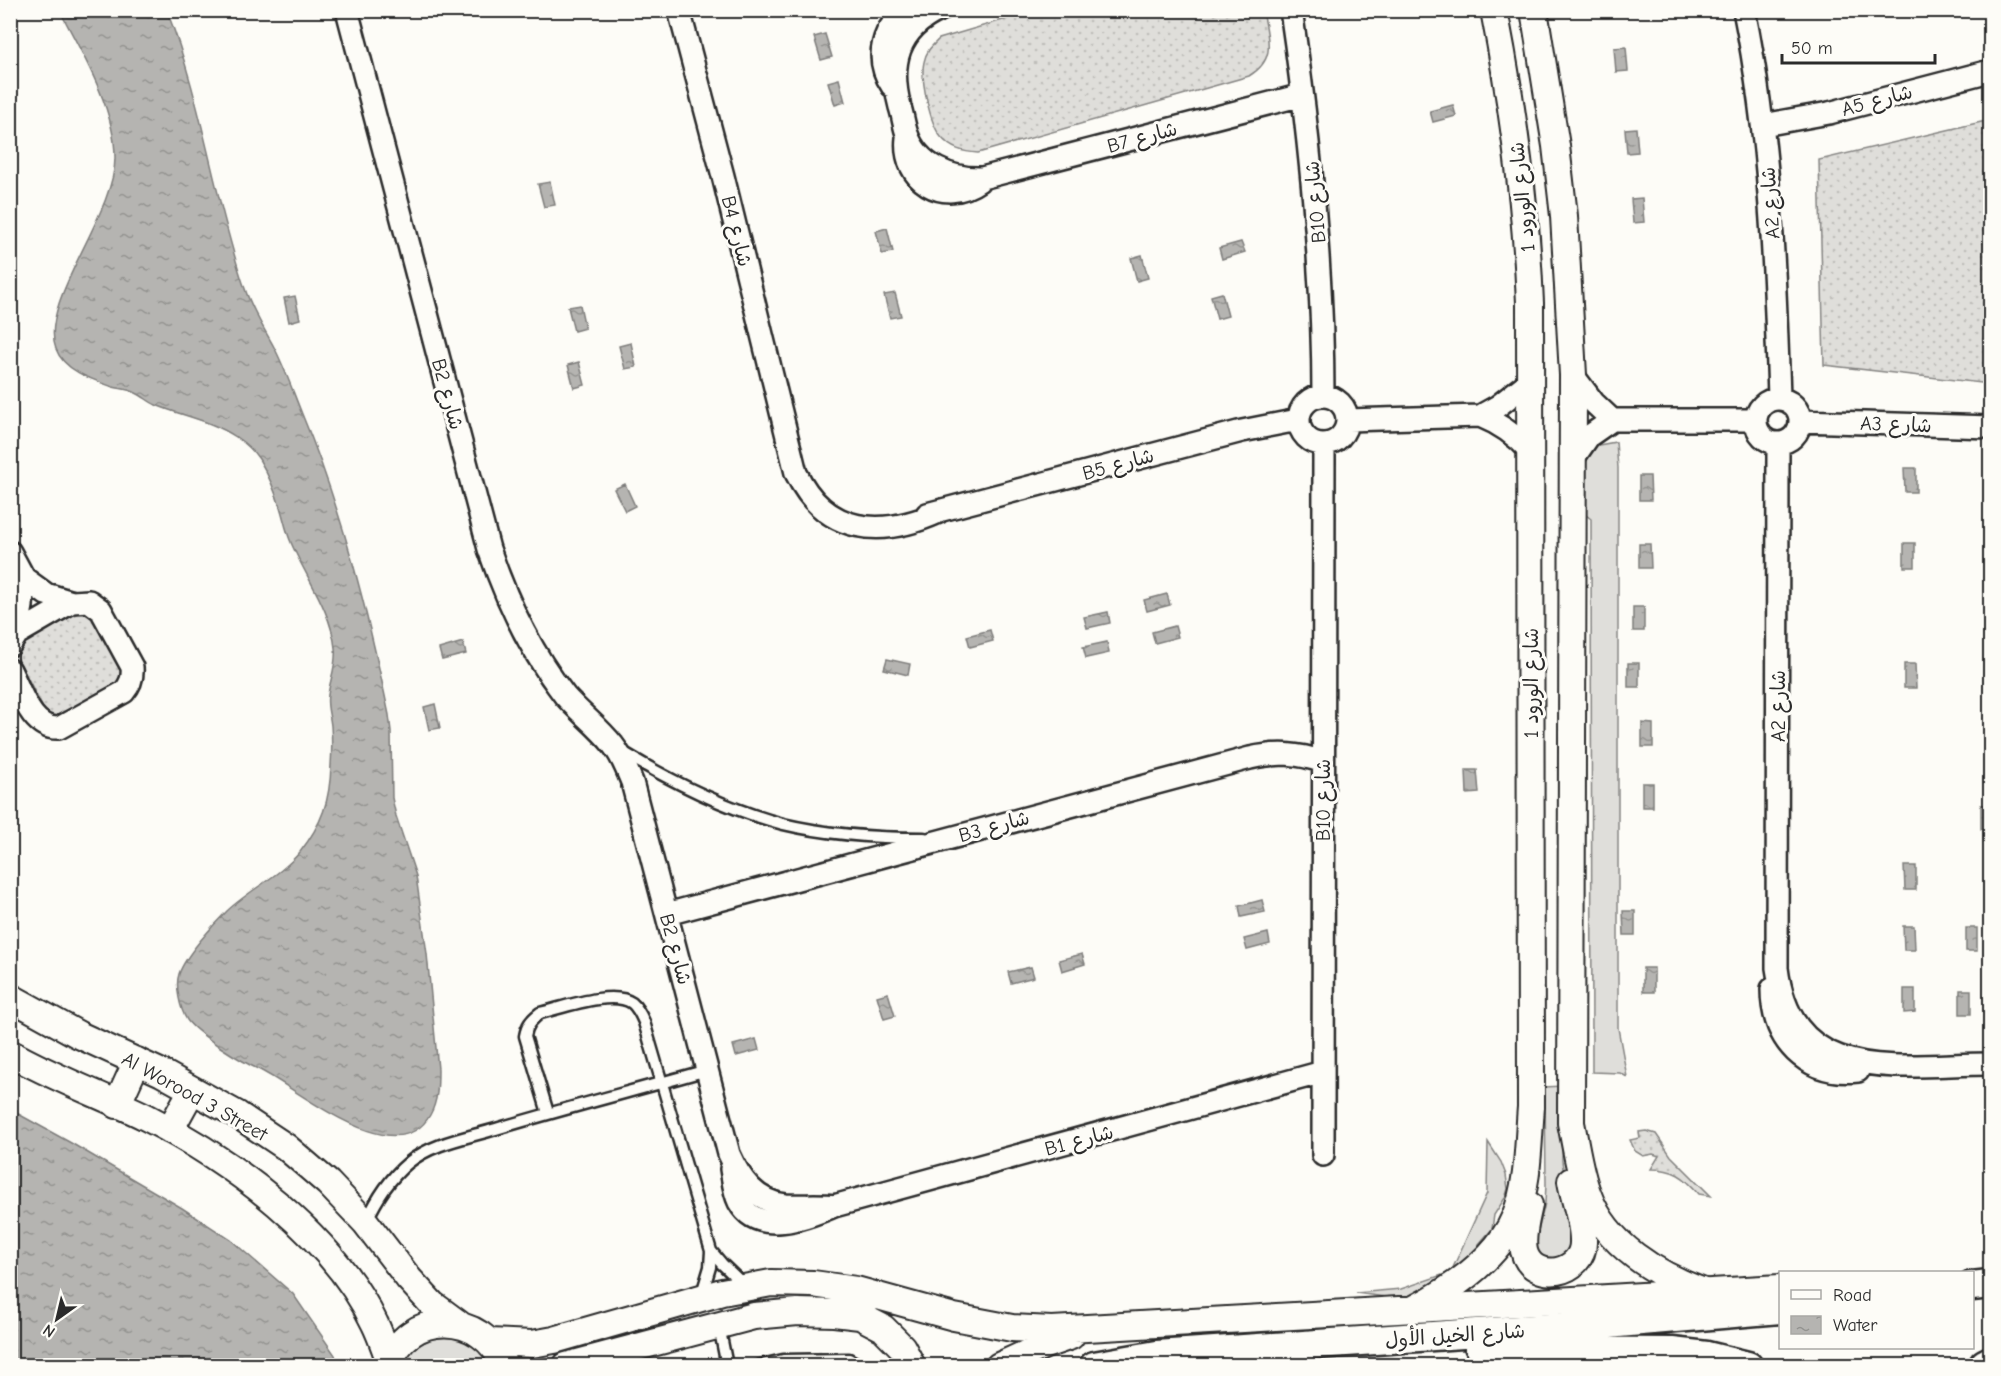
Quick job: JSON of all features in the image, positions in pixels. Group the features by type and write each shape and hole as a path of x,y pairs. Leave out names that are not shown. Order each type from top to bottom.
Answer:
{"main road":[{"path":"1974,1286 1990,1284"},
{"name":"شارع الخيل الأول","path":"1094,1365 1157,1355 1443,1336 1779,1309"},
{"path":"1443,1336 1492,1349 1672,1352 1707,1356 1748,1365"},
{"path":"1986,1365 1990,1364"}],"street":[{"name":"B2 شارع","path":"347,10 489,549 513,612 547,671 567,698 614,746 632,783 729,1154"},
{"name":"B4 شارع","path":"679,10 793,453 796,473 805,491 818,506 836,518 877,529 919,522 939,512"},
{"path":"896,91 882,66 881,52 892,25 911,10"},
{"path":"896,91 895,68 902,46 915,27 940,10"},
{"name":"B10 شارع","path":"1291,10 1317,216 1323,336 1323,396"},
{"name":"شارع الورود 1","path":"1414,1309 1439,1296 1468,1274 1500,1241 1515,1218 1523,1188 1531,1107 1530,303 1524,201 1518,150 1494,10"},
{"name":"شارع الورود 1","path":"1534,10 1556,146 1569,286 1573,375 1571,1123 1588,1196 1603,1223 1624,1246 1648,1266 1675,1282 1704,1292"},
{"name":"A2 شارع","path":"1744,10 1758,83 1763,125 1773,248 1779,398"},
{"name":"A5 شارع","path":"1763,125 1829,113 1990,71"},
{"name":"B7 شارع","path":"896,91 907,135 906,150 909,164 928,186 942,191 956,191 970,187 982,178 1302,95"},
{"path":"1573,375 1594,403 1612,420"},
{"path":"1479,416 1498,406 1531,380"},
{"path":"1323,396 1340,403 1346,411 1348,420 1341,438 1334,443 1324,445 1306,438 1300,430 1298,420 1305,403 1323,396"},
{"path":"1779,398 1795,405 1800,413 1801,422 1794,438 1778,444 1769,442 1762,436 1757,429 1756,420 1763,404 1779,398"},
{"path":"1348,420 1479,416 1499,424 1516,435 1530,450"},
{"name":"B5 شارع","path":"939,512 1242,431 1298,420"},
{"path":"1573,459 1589,436 1612,420 1756,420"},
{"name":"A3 شارع","path":"1801,422 1990,427"},
{"name":"A2 شارع","path":"1778,444 1777,969 1772,1004 1776,1022 1784,1038 1796,1052 1810,1063 1827,1070 1845,1072 1881,1065 1940,1067"},
{"name":"B10 شارع","path":"1323,1155 1324,445"},
{"path":"10,552 24,578 46,594 72,603"},
{"path":"14,639 22,606 24,578"},
{"path":"10,670 34,716 40,724 49,728 59,728 124,692 132,681 132,667 101,610 89,601 72,603 14,639"},
{"name":"B3 شارع","path":"667,914 1269,754 1287,753 1323,762"},
{"name":"Al Worood 3 Street","path":"10,998 79,1035 137,1061 192,1090 238,1115 286,1148 328,1183 366,1223 409,1279 432,1304 459,1324 490,1341"},
{"path":"10,1053 68,1083 170,1130 248,1179 318,1242 349,1281 375,1323 390,1364"},
{"path":"117,1105 137,1061"},
{"path":"1940,1067 1990,1064"},
{"path":"1940,1067 1990,1075"},
{"name":"B1 شارع","path":"729,1154 738,1199 744,1209 752,1216 772,1222 788,1221 834,1206 1323,1072"},
{"path":"170,1130 192,1090"},
{"path":"1531,1107 1537,1155 1523,1243 1525,1254 1532,1264 1542,1270 1554,1272 1566,1269 1575,1263 1581,1252 1583,1241 1572,1190 1569,1161 1571,1123"},
{"path":"490,1341 532,1344 554,1340 700,1298 771,1283 813,1284 856,1290 954,1317 1012,1328 1094,1329 1779,1288"},
{"path":"566,1365 754,1317 798,1312 860,1316 883,1328 902,1347 912,1365"},
{"path":"390,1364 398,1347 410,1335 425,1327 441,1323 459,1324"},
{"path":"999,1365 1045,1345 1094,1329"},
{"path":"490,1341 504,1365"}],"lane":[{"name":"B2 شارع","path":"614,746 684,786 734,808 784,824 839,833 895,838 949,838"},
{"path":"548,1113 525,1036 532,1019 540,1013 607,998 619,998 631,1002 640,1011 644,1022 711,1251 708,1275 700,1298"},
{"path":"366,1223 389,1182 408,1163 430,1149 548,1113 707,1070"},
{"path":"711,1251 734,1277 748,1287"},
{"path":"719,1326 727,1365"},
{"path":"757,1365 783,1360 849,1359 861,1365"}],"shaded area":[{"path":"1037,10 1263,11 1268,39 1267,55 1264,63 1249,76 978,153 953,147 937,131 927,101 923,69 928,52 939,39"},
{"path":"1990,120 1990,384 1824,365 1819,160"},
{"path":"1616,442 1618,468 1618,1028 1627,1077 1620,1073 1592,1072 1591,519 1585,514 1584,467 1593,446"},
{"path":"74,610 89,612 94,619 122,668 120,683 63,717 54,717 43,708 15,653 17,644"},
{"path":"1562,1086 1562,1161 1577,1252 1543,1263 1534,1248 1545,1203 1545,1087"},
{"path":"1646,1131 1656,1134 1671,1156 1711,1196 1699,1194 1688,1182 1672,1172 1651,1169 1659,1156 1653,1154 1643,1156 1635,1151 1630,1140 1640,1138 1639,1132"},
{"path":"1488,1142 1501,1162 1508,1189 1494,1215 1492,1229 1479,1244 1471,1261 1414,1298 1393,1298 1356,1293 1401,1289 1451,1272 1487,1193"},
{"path":"445,1335 473,1344 483,1353 491,1366 403,1366 414,1349 431,1339"}],"water":[{"path":"60,11 167,11 199,113 233,252 244,286 285,372 330,487 363,600 389,715 392,798 416,876 427,954 438,1087 430,1115 414,1131 394,1136 371,1132 346,1121 220,1047 192,1026 182,1010 178,979 182,967 193,950 227,911 292,861 308,842 319,822 329,790 332,736 328,699 335,648 323,606 290,540 272,484 259,459 246,444 227,431 156,405 128,390 113,387 80,374 65,363 56,349 53,330 58,307 104,204 112,179 115,157 110,119 96,81"},
{"path":"825,34 832,57 821,60 814,37"},
{"path":"1626,47 1628,71 1616,72 1614,48"},
{"path":"839,79 845,102 835,105 828,82"},
{"path":"1453,105 1456,116 1433,122 1430,111"},
{"path":"1636,128 1638,152 1627,153 1625,129"},
{"path":"550,182 555,205 544,207 538,184"},
{"path":"1642,198 1644,222 1633,223 1631,199"},
{"path":"887,228 893,252 882,254 876,231"},
{"path":"1241,242 1245,252 1222,259 1219,248"},
{"path":"1142,255 1148,278 1137,281 1131,258"},
{"path":"895,293 901,316 890,318 884,295"},
{"path":"1222,293 1228,316 1217,319 1211,296"},
{"path":"295,296 300,319 289,322 284,298"},
{"path":"580,305 585,328 574,331 568,307"},
{"path":"631,343 636,367 625,369 619,346"},
{"path":"579,362 585,385 574,388 568,365"},
{"path":"1904,468 1916,468 1916,492 1905,492"},
{"path":"1639,476 1650,476 1651,500 1639,500"},
{"path":"625,484 635,506 625,511 614,489"},
{"path":"1904,543 1915,543 1915,567 1904,567"},
{"path":"1639,544 1650,544 1651,568 1639,568"},
{"path":"1167,594 1170,605 1147,611 1144,600"},
{"path":"1633,607 1644,607 1644,631 1633,631"},
{"path":"1108,612 1110,623 1087,628 1084,617"},
{"path":"1175,626 1178,637 1155,643 1152,632"},
{"path":"990,630 993,641 970,647 967,636"},
{"path":"463,642 466,654 442,660 439,649"},
{"path":"1107,642 1109,653 1086,658 1083,647"},
{"path":"887,659 910,664 908,675 884,669"},
{"path":"1628,663 1639,663 1639,687 1628,687"},
{"path":"1904,664 1915,664 1916,688 1904,688"},
{"path":"435,704 440,728 429,730 424,707"},
{"path":"1642,723 1653,724 1653,747 1642,747"},
{"path":"1466,770 1477,770 1479,793 1467,794"},
{"path":"1642,783 1653,783 1653,807 1642,807"},
{"path":"1981,805 1990,805 1990,829 1981,829"},
{"path":"1904,866 1916,866 1916,890 1905,890"},
{"path":"1262,900 1265,912 1241,917 1239,906"},
{"path":"1623,911 1635,911 1635,935 1624,935"},
{"path":"1903,926 1914,926 1915,950 1904,950"},
{"path":"1966,928 1977,928 1977,951 1966,951"},
{"path":"1268,933 1270,944 1247,950 1244,939"},
{"path":"1082,954 1085,964 1062,971 1059,960"},
{"path":"1031,967 1034,977 1011,983 1008,972"},
{"path":"1643,968 1654,968 1654,992 1643,992"},
{"path":"1904,989 1915,989 1915,1012 1904,1013"},
{"path":"1960,990 1971,990 1971,1014 1960,1014"},
{"path":"888,993 895,1016 884,1019 877,996"},
{"path":"756,1039 759,1050 736,1056 733,1045"},
{"path":"11,1110 182,1208 231,1240 293,1294 335,1355 339,1365 11,1365"}]}
